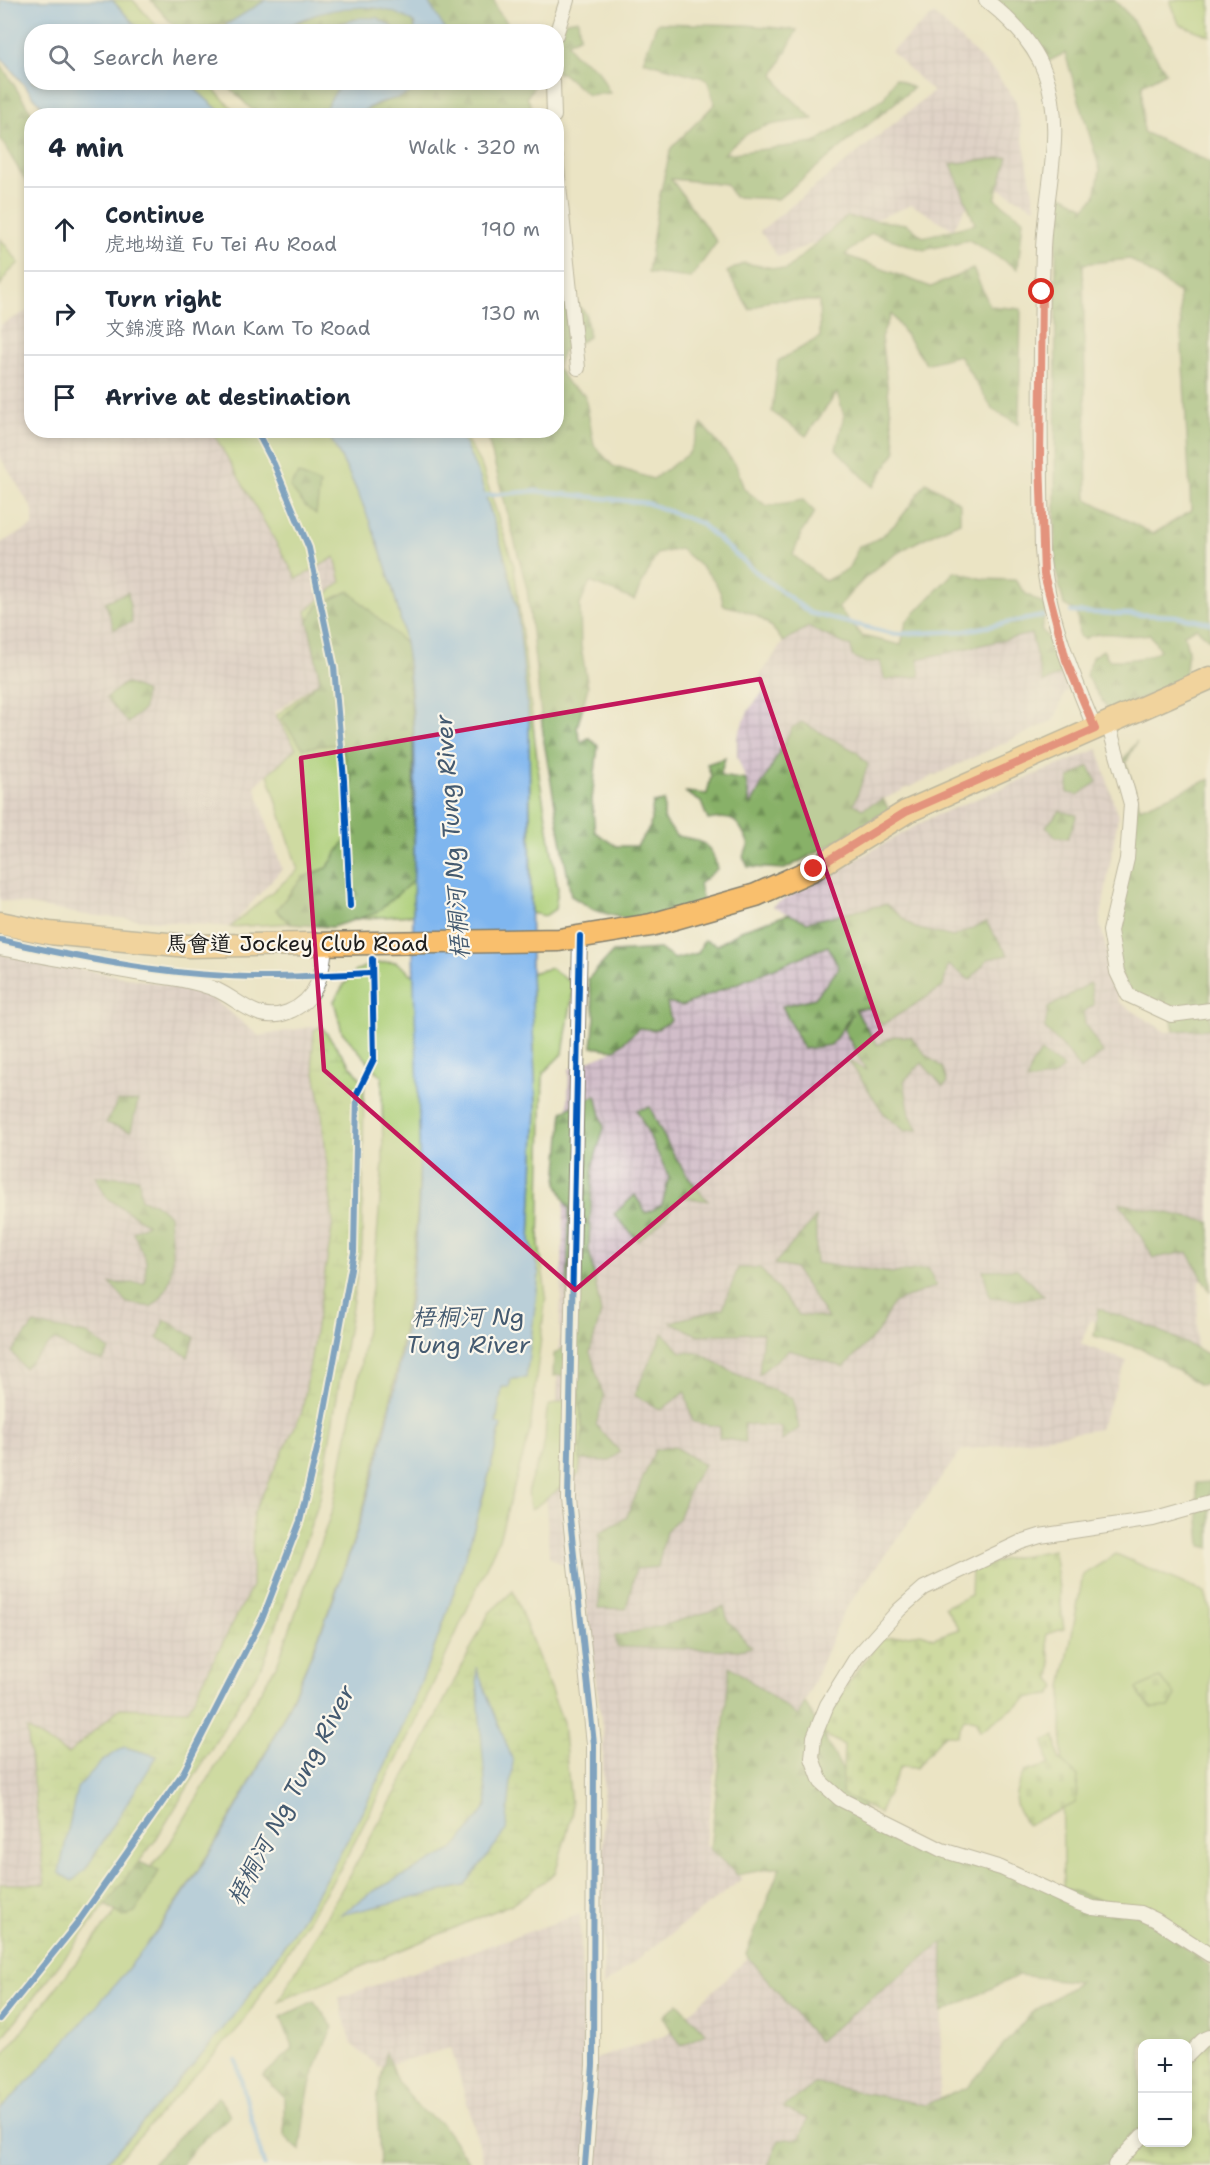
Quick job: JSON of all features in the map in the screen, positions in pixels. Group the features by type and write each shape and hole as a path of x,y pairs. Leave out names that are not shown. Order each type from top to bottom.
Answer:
{"main road":[{"name":"馬會道 Jockey Club Road","path":"0,923 49,933 189,946 375,944 569,938 651,925 756,895 814,869 906,812 1210,678"}],"street":[{"path":"559,24 567,0"},
{"path":"986,0 1020,31 1035,54 1045,73 1053,111 1054,150 1043,246 1042,550 1048,593 1066,660 1102,726 1131,804 1126,859 1110,931 1117,972 1128,995 1171,1015 1210,1010"},
{"path":"553,90 554,108"},
{"path":"564,234 578,369"},
{"path":"569,938 568,1499 594,1744 593,2065 585,2165"},
{"path":"0,948 181,979 217,990 247,1010 273,1015 289,1012 312,995 323,974 325,944"},
{"path":"1210,1503 1153,1519 1040,1536 1021,1542 924,1588 899,1610 856,1658 827,1705 814,1737 812,1758 821,1782 840,1799 932,1845 1001,1868 1075,1902 1094,1908 1142,1914 1210,1955"},
{"path":"1192,2051 1203,2040 1210,2037"},
{"path":"1115,2165 1138,2141"}],"highlighted area":[{"path":"760,679 881,1031 575,1290 324,1070 301,758"}],"shaded area":[{"path":"934,14 995,72 1016,101 1036,209 983,179 953,229 912,205 778,257 760,231 933,92 891,51"},
{"path":"24,313 24,438 218,438 297,578 335,556 341,582 306,611 320,680 274,713 296,748 255,786 282,869 230,927 86,915 0,900 0,543 33,526 33,510 0,457 0,325"},
{"path":"807,626 880,661 885,680 918,659 1032,634 1041,678 1061,674 1069,689 1064,695 1054,720 862,809 854,804 868,765 855,750 801,722 792,728 758,797 749,808 746,780 737,756 737,738 748,711 767,687 757,680 783,642"},
{"path":"1098,749 1118,817 1100,923 1119,1002 1166,1032 1210,1029 1210,1271 1199,1282 1196,1354 1090,1320 1081,1344 1127,1361 1099,1429 961,1451 844,1611 799,1716 730,1667 705,1844 742,1879 603,1986 603,1733 581,1575 549,1557 544,1466 556,1431 569,1069 615,1050 666,1003 826,941 839,968 815,998 855,1008 871,1008 882,1025 943,987 953,937 915,928 886,904 807,923 772,906 932,817"},
{"path":"0,954 205,992 259,1036 315,1026 312,1057 321,1104 333,1223 304,1407 251,1519 252,1586 188,1710 120,1708 68,1754 27,1730 45,1884 0,1884"},
{"path":"580,1914 584,2063 666,2035 750,1956 818,2040 944,1942 939,2106 819,2094 784,2109 808,2118 807,2137 779,2140 771,2165 485,2165 451,2048 379,2067 351,2044 338,1998"}],"green space":[{"path":"112,0 133,0 155,24 134,24"},
{"path":"151,0 274,0 232,21 220,24 172,24"},
{"path":"427,0 494,0 497,10 508,24 441,24"},
{"path":"991,0 1114,0 1129,15 1166,72 1142,85 1143,132 1210,162 1210,640 1196,628 1184,634 1188,650 1185,678 1110,713 1086,676 1092,657 1103,650 1109,660 1142,658 1160,650 1150,634 1131,636 1101,634 1084,639 1079,636 1077,612 1064,605 1055,566 1056,247 1061,194 1083,206 1083,210 1095,197 1100,170 1065,53 1041,65","holes":["1130,259 1179,293 1191,511 1153,534 1087,499 1083,264"]},
{"path":"1170,0 1210,0 1210,36 1179,24"},
{"path":"367,1 398,9 410,17 414,24 388,24 378,18 326,24 294,24 328,9"},
{"path":"578,19 580,36 568,43 573,53 598,70 610,93 588,95 564,75 563,24 566,21"},
{"path":"657,23 747,25 797,30 774,75 785,92 813,119 775,124 753,131 743,136 724,154 814,143 884,98 895,78 913,88 778,199 734,197 726,184 671,179 717,242 691,278 648,273 658,203 671,148 715,104 707,79 643,61"},
{"path":"0,63 29,108 24,108 24,178 0,138"},
{"path":"196,90 214,90 232,108 216,108"},
{"path":"232,90 339,90 328,108 250,108"},
{"path":"412,90 532,90 527,97 532,108 370,108"},
{"path":"1008,157 995,199 1023,219 1018,269 969,240 924,250 872,233 845,255 931,287 973,269 990,306 1021,309 1019,424 993,410 959,355 926,364 891,314 881,337 896,451 873,487 836,449 844,416 837,393 806,436 772,412 778,361 820,337 819,301 769,300 750,310 727,272 744,263 786,270 846,217 907,224 923,237 975,224 951,164"},
{"path":"0,238 19,263 7,274 0,286"},
{"path":"564,288 586,314 589,337 564,350"},
{"path":"564,378 569,385 585,395 594,445 613,466 653,479 689,453 702,424 736,465 744,489 767,506 803,500 815,512 802,532 793,555 825,581 848,569 859,546 881,537 890,529 926,482 960,503 960,522 893,556 864,579 838,608 862,636 901,645 906,622 955,571 983,579 1015,580 1026,594 1047,606 1041,629 1061,654 1061,674 1043,683 1031,634 918,659 920,676 885,680 880,661 866,663 852,656 851,647 808,627 783,642 765,621 742,610 723,605 718,587 708,573 680,549 657,554 634,600 590,582 580,605 581,646 588,687 577,728 581,742 589,738 598,746 592,800 595,832 616,846 637,846 650,827 653,803 664,801 664,819 676,836 704,844 712,853 717,869 699,884 704,905 632,921 594,910 571,896 544,742 527,589 488,438 564,438"},
{"path":"216,438 330,438 364,506 393,589 407,657 414,781 413,915 230,927 298,870 268,774 296,748 276,716 320,680 306,611 341,582 335,557 297,579"},
{"path":"462,438 466,438 482,467 514,566 539,775 558,889 555,909 545,916 531,913 530,788 523,667 502,549 484,490"},
{"path":"298,474 320,484 316,514 305,506 290,487"},
{"path":"349,591 406,644 413,729 414,880 376,913 332,927 290,924 276,910 303,877 327,868 350,833 352,780 340,744 303,748 281,719 320,680 308,621 317,606"},
{"path":"128,592 132,622 114,629 105,602"},
{"path":"125,683 145,691 144,709 128,723 106,698"},
{"path":"801,722 857,752 868,765 854,804 862,809 883,799 892,815 879,815 859,830 785,869 748,867 743,856 749,845 739,825 724,818 708,820 701,802 685,792 707,794 711,776 707,764 725,758 720,776 746,780 750,807 792,728"},
{"path":"1137,741 1126,763 1140,808 1210,779 1210,1029 1174,1031 1171,1015 1125,988 1111,936 1133,803 1121,763"},
{"path":"1089,766 1097,782 1078,795 1067,793 1069,778"},
{"path":"1060,811 1077,815 1068,838 1056,837 1046,826"},
{"path":"886,904 915,928 953,937 986,922 1008,955 988,959 970,980 948,965 943,987 882,1025 871,1008 855,1009 877,1045 894,1036 911,1037 926,1055 943,1068 947,1083 943,1087 922,1063 904,1081 910,1115 919,1130 905,1131 885,1115 849,1061 866,1070 844,1030 852,1014 831,1045 803,1049 782,1006 815,998 839,968 828,946 682,1006 667,1003 671,1021 656,1030 639,1028 615,1050 592,1047 595,1017 588,979 613,952 660,949 674,959 698,953 704,940 718,945 741,930 789,914 807,922"},
{"path":"396,962 414,976 420,1089 418,1202 407,1307 388,1410 362,1512 328,1611 287,1708 239,1801 185,1891 109,1994 64,2045 0,2110 0,2059 170,1843 278,1662 333,1508 360,1369 374,1274 383,1162 382,1077 342,1032 334,1001 346,982 358,970 373,964"},
{"path":"551,968 574,985 563,1053 543,1073 539,1244 546,1295 530,1431 499,1539 414,1726 344,1863 242,2024 113,2165 103,2165 165,2098 224,2028 261,1979 303,1916 341,1851 376,1783 408,1714 436,1644 461,1572 501,1426 496,1423 502,1387 511,1379 526,1377 539,1274 530,1241 536,1109 531,973"},
{"path":"1090,983 1094,1005 1083,1012 1085,1024 1103,1053 1080,1070 1068,1052 1045,1029 1048,1008"},
{"path":"321,1026 364,1083 362,1246 320,1499 264,1662 155,1841 0,2041 0,1884 45,1884 27,1729 68,1754 120,1708 188,1710 252,1586 253,1514 302,1412 333,1223 321,1104 312,1057 314,1030"},
{"path":"1041,1052 1064,1068 1052,1077 1027,1082 1031,1066"},
{"path":"596,1095 604,1128 593,1164 589,1248 601,1313 590,1352 604,1397 596,1425 620,1452 609,1461 580,1460 583,1432 576,1374 553,1376 554,1354 566,1346 569,1209 557,1183 563,1111"},
{"path":"118,1101 138,1101 131,1131 106,1123"},
{"path":"650,1107 675,1157 708,1201 681,1197 661,1222 638,1241 614,1214 635,1195 646,1213 662,1205 669,1177 637,1110"},
{"path":"95,1176 139,1178 141,1200 154,1203 169,1215 172,1253 170,1276 167,1288 151,1307 127,1303 110,1283 145,1283 146,1261 133,1232 147,1224 107,1198"},
{"path":"1120,1203 1210,1222 1210,1292 1188,1252 1154,1258"},
{"path":"816,1217 816,1263 894,1273 928,1268 936,1286 893,1303 878,1332 844,1367 789,1350 759,1374 763,1333 697,1335 670,1322 723,1308 738,1268 760,1268 799,1315 828,1318 795,1269 774,1264"},
{"path":"1017,1269 1044,1296 1017,1300 990,1297 983,1270"},
{"path":"1098,1308 1154,1328 1210,1355 1210,1383 1200,1385 1143,1349 1094,1336"},
{"path":"164,1319 194,1337 188,1357 158,1338"},
{"path":"34,1324 87,1334 110,1350 103,1361 82,1355 54,1340 24,1368 12,1352"},
{"path":"663,1333 681,1352 700,1353 736,1374 792,1398 799,1428 782,1441 782,1427 744,1424 745,1442 719,1438 720,1427 693,1422 685,1392 661,1410 634,1395"},
{"path":"579,1395 583,1432 579,1474 531,1510 529,1489 541,1457 548,1406"},
{"path":"673,1446 704,1465 692,1483 678,1519 666,1531 658,1567 636,1569 626,1609 599,1608 599,1533 626,1518 655,1450"},
{"path":"1210,1482 1210,1548 1201,1546 1196,1483"},
{"path":"1054,1550 1064,1629 1046,1634 1051,1667 1050,1679 1057,1686 1051,1695 1030,1697 980,1731 975,1720 964,1718 957,1736 945,1734 916,1768 900,1767 879,1813 842,1794 844,1745 822,1734 844,1689 881,1639 921,1633 933,1638 959,1629 945,1607 971,1595 972,1570 1004,1559"},
{"path":"1116,1554 1205,1593 1210,1609 1210,1962 1178,1934 1063,1897 1062,1687 1083,1575"},
{"path":"513,1591 563,1722 572,1816 555,1873 514,1903 279,2001 414,1760 489,1613"},
{"path":"724,1607 728,1621 751,1647 739,1650 617,1647 615,1636 661,1626"},
{"path":"730,1666 798,1716 805,1702 878,1834 923,1854 1001,1868 1141,1913 1210,1966 1210,2049 1192,2074 1192,2039 1138,2039 1138,2144 1122,2165 768,2165 779,2140 800,2138 808,2119 783,2108 816,2083 925,2105 968,2087 1031,2013 1079,1982 1019,1975 942,2012 943,1942 818,2041 746,1954 780,1867 737,1875 710,1849"},
{"path":"1160,1678 1176,1695 1169,1707 1152,1708 1141,1697 1137,1688"},
{"path":"1055,1736 1059,1759 1078,1776 1076,1803 1027,1825 1016,1805 1017,1787 1024,1772 1049,1765 1044,1741"},
{"path":"129,1857 159,1871 135,1913 124,1917 82,1890"},
{"path":"314,2001 333,2027 310,2087 300,2151 284,2135 284,2097 263,2076 293,2049 281,2017"},
{"path":"678,2003 706,2033 681,2046 663,2017"},
{"path":"1210,2041 1210,2165 1117,2165 1138,2146 1192,2147 1192,2055"},
{"path":"386,2052 397,2081 420,2109 442,2124 468,2161 467,2165 380,2165 377,2100"},
{"path":"218,2097 231,2115 196,2147 181,2165 151,2165"}],"water":[{"path":"0,0 112,0 134,24 24,24 24,85 0,56"},
{"path":"266,0 427,0 442,24 415,24 389,11 360,7 330,11 293,24 228,24"},
{"path":"360,18 378,18 388,24 340,24"},
{"path":"28,90 196,90 216,108 43,108"},
{"path":"337,90 415,90 368,108 325,108"},
{"name":"梧桐河 Ng Tung River","path":"330,438 462,438 480,478 506,562 517,608 529,721 531,973 536,1109 530,1241 539,1274 526,1378 511,1379 509,1387 502,1387 496,1423 501,1425 482,1499 461,1571 408,1714 341,1851 303,1916 261,1979 185,2075 103,2165 0,2165 0,2110 96,2007 162,1925 230,1819 274,1737 313,1651 347,1562 375,1471 397,1379 411,1288 420,1162 413,950 415,778 413,710 405,642 393,589 363,505"},
{"path":"476,1667 513,1761 506,1831 464,1886 340,1915 374,1891 454,1849 487,1806"},
{"path":"124,1747 157,1756 85,1870 72,1881 59,1873 77,1788 101,1762"}],"waterway":[{"path":"481,496 535,491 647,503 700,523 751,568 810,613 894,634 965,631 1043,616"},
{"path":"1071,612 1175,616 1210,623"},
{"path":"236,2061 264,2165"}],"cycle path":[{"path":"260,438 274,464 309,548 334,667 344,780 350,906"},
{"path":"580,936 568,1499 594,1744 593,2065 585,2165"},
{"path":"0,940 101,961 169,971 238,977 372,973"},
{"path":"0,2019 76,1925 183,1773 263,1617 300,1521 321,1432 354,1252 357,1094 374,1059 372,959"}],"route":[{"path":"814,869 906,812 1095,729 1066,660 1044,574 1040,460 1042,292"}]}
